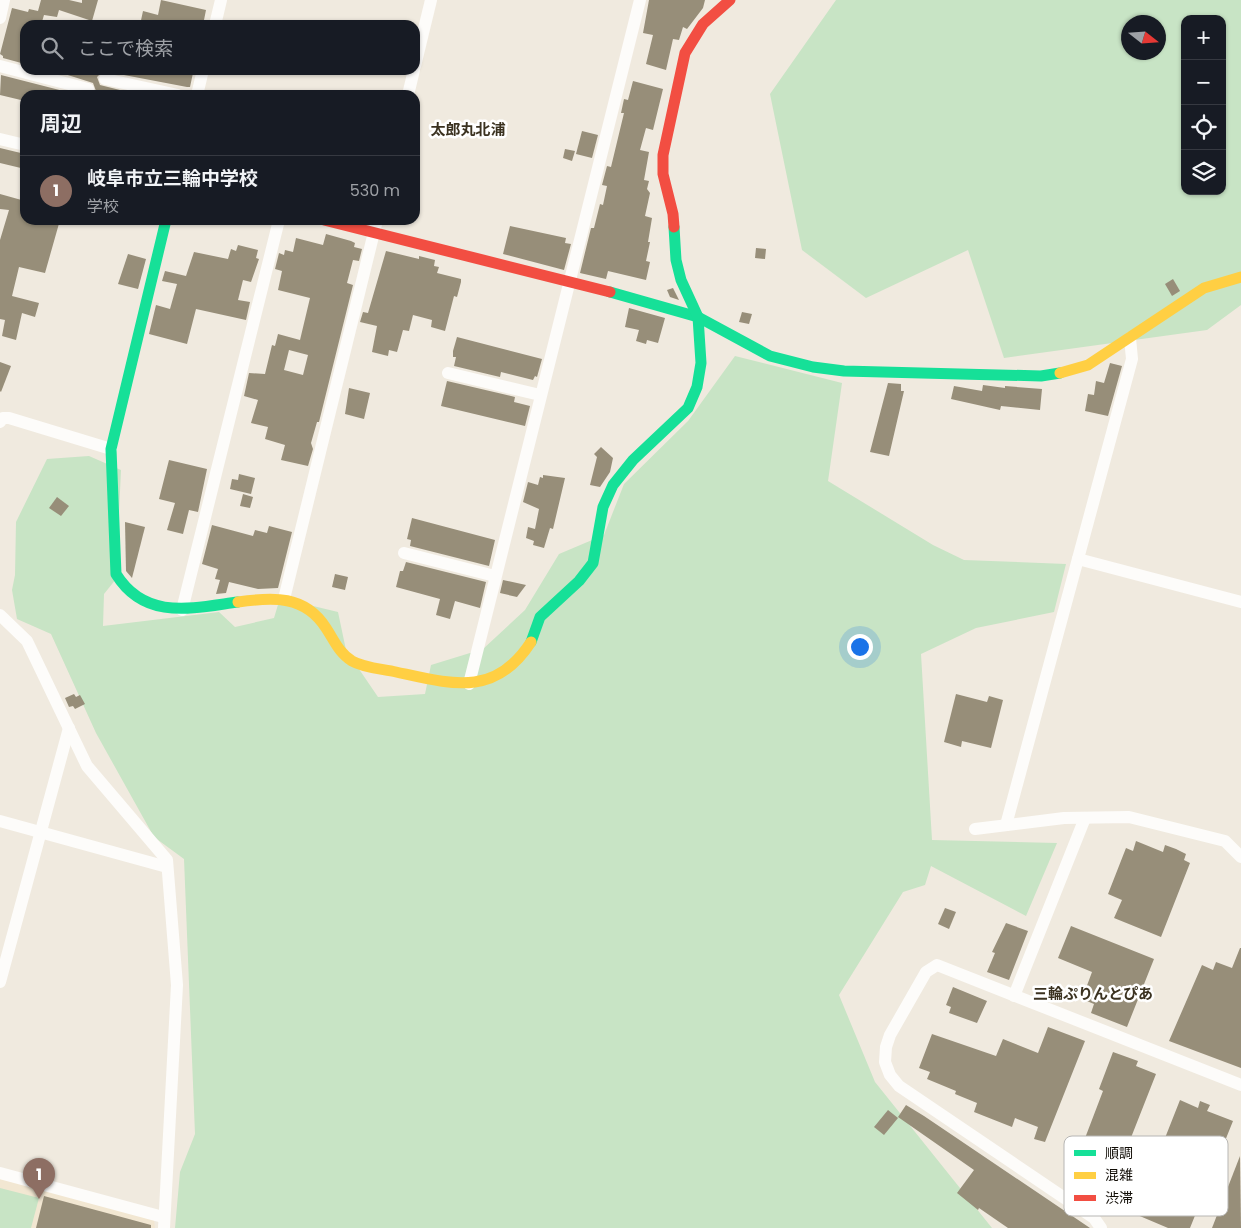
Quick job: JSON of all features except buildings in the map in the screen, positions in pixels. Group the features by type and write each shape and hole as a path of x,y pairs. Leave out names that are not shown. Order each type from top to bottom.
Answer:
{"street":[{"path":"0,18 4,0"},
{"path":"216,20 221,0"},
{"path":"420,45 431,0"},
{"path":"469,684 640,0"},
{"path":"165,225 111,449 116,574 122,586 136,596 171,609 182,610 284,599 305,609 321,622 335,647 342,655 354,662 436,681 469,684 494,678 517,659 530,643 540,617 579,581 594,563 602,507 613,485 633,460 668,430 688,408 698,387 701,363 698,317 681,280 676,260 673,214 663,174 663,155 685,53 703,24 730,0"},
{"path":"0,66 20,71"},
{"path":"34,75 88,89"},
{"path":"198,90 202,75"},
{"path":"409,90 413,75"},
{"path":"105,79 155,90"},
{"path":"0,139 20,144"},
{"path":"182,610 278,225"},
{"path":"284,599 375,226 698,317 770,356 813,367 844,371 1041,376 1080,368 1130,338 1204,288 1241,277"},
{"path":"1006,825 1132,359 1130,338"},
{"path":"448,373 540,395"},
{"path":"0,422 3,418 9,418 111,449"},
{"path":"404,553 495,576"},
{"path":"1078,559 1241,602"},
{"path":"0,615 27,641 88,766 167,860 177,985 163,1222 0,1173"},
{"path":"0,982 69,728"},
{"path":"975,829 1064,818 1129,817 1225,841 1241,857"},
{"path":"1014,996 1085,818"},
{"path":"0,821 167,867"},
{"path":"1064,1198 899,1086 888,1069 885,1062 886,1047 890,1035 926,972 937,964 1241,1085"},
{"path":"1091,1216 1101,1228"}],"shaded area":[{"path":"0,1178 154,1220 155,1228 0,1228"}],"green space":[{"path":"836,0 1241,0 1241,305 1207,330 1004,358 968,250 866,298 802,250 770,94"},
{"path":"735,356 842,383 828,481 933,545 964,560 1066,564 1054,612 976,628 921,654 932,840 1057,843 1026,916 931,866 925,885 903,892 839,995 875,1082 992,1228 175,1228 180,1172 195,1134 184,859 154,837 96,733 51,634 17,619 12,590 15,575 16,522 47,459 89,456 121,470 116,579 104,594 103,626 219,612 235,627 274,618 280,598 338,612 346,650 378,697 425,694 431,665 483,649 525,610 559,554 604,535 624,484 688,421"},
{"path":"0,1188 39,1198 31,1228 0,1228"}],"traffic: fast":[{"path":"165,225 111,449 116,574 128,589 141,599 155,605 187,608 238,602"},
{"path":"531,642 540,617 579,581 593,563 603,507 613,485 633,460 688,408 697,387 701,363 698,317 681,280 676,260 674,227"},
{"path":"610,292 698,317 770,356 813,367 844,371 1041,376 1060,373"}],"traffic: slow":[{"path":"1060,373 1088,365 1204,288 1241,277"},
{"path":"238,602 276,599 298,604 318,617 340,650 352,661 368,667 453,683 487,679 502,672 517,660 531,642"}],"traffic: jam":[{"path":"674,227 673,214 663,174 663,155 685,53 703,24 730,0"},
{"path":"344,225 610,292"}],"place":[{"name":"岐阜市立三輪中学校","path":"39,1199"}],"district":[{"name":"太郎丸北浦","path":"468,130"},
{"name":"三輪ぷりんとぴあ","path":"1093,994"}]}
